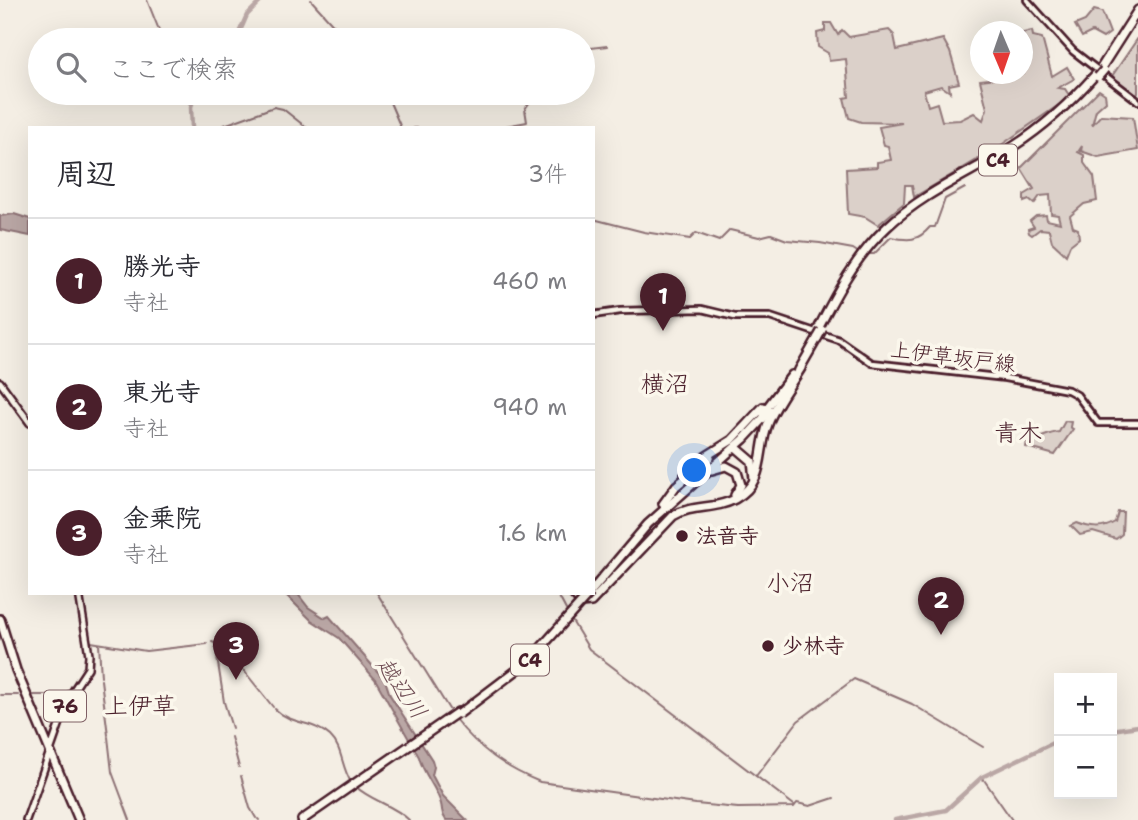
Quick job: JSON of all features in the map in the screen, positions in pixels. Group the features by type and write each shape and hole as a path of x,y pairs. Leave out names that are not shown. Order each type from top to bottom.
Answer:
{"highway":[{"name":"C4","path":"1102,69 1138,10"},
{"name":"C4","path":"610,565 648,524 768,410 801,368 849,275 887,229 923,202 1029,140 1068,109 1102,69 1138,18"},
{"name":"C4","path":"595,584 663,504 768,410 818,333"},
{"path":"685,475 692,465 732,440 768,410"},
{"path":"575,595 581,603 591,602 673,516 689,509 729,502 742,494 761,467 768,410"},
{"path":"738,449 752,461 754,480"},
{"path":"663,504 676,486 722,450"},
{"path":"669,515 686,508 728,500 741,485 739,474 729,467 717,468 697,479"},
{"path":"595,592 669,515 677,502"},
{"name":"C4","path":"302,820 499,682 539,646 586,595"},
{"name":"C4","path":"308,820 502,684 542,649 586,595"},
{"path":"0,619 16,670 49,754"},
{"path":"0,630 77,820"}],"main road":[{"path":"1027,0 1081,58 1138,101"},
{"name":"上伊草坂戸線","path":"595,315 620,311 702,309 735,317 770,317 839,341 872,363 1005,378 1063,389 1077,395 1098,423 1138,424"},
{"path":"0,382 28,420"},
{"name":"76","path":"26,820 69,697 84,676 88,664 79,595"}],"shaded area":[{"path":"1094,10 1102,12 1110,33 1103,38 1092,32 1082,37 1075,25 1085,21"},
{"path":"825,23 831,23 838,35 842,30 849,37 889,30 894,35 897,50 943,39 950,52 959,83 949,85 950,92 941,86 924,91 928,106 937,103 942,121 960,120 974,113 983,120 987,109 981,84 1033,84 1033,36 1042,38 1052,76 1067,67 1074,79 1058,88 1065,89 1069,95 1060,104 997,148 914,197 912,185 905,185 904,203 878,225 865,217 848,214 846,169 877,167 877,162 891,160 879,127 902,123 861,122 849,118 844,98 849,97 846,59 829,61 828,53 818,47 817,33 825,31"},
{"path":"1138,38 1138,93 1136,96 1110,79"},
{"path":"1099,90 1105,94 1106,101 1096,110 1092,125 1101,115 1133,117 1138,150 1098,157 1081,151 1082,146 1078,152 1084,155 1084,163 1094,177 1097,201 1084,204 1070,216 1073,227 1078,229 1079,238 1070,245 1066,255 1052,242 1049,230 1040,229 1032,235 1029,233 1028,229 1034,227 1030,221 1036,216 1046,215 1047,220 1060,223 1058,215 1051,214 1050,195 1040,196 1034,204 1029,200 1024,202 1024,195 1034,189 1021,168"},
{"path":"14,214 28,218 28,236 0,230 0,216"},
{"path":"1065,421 1071,422 1070,427 1073,429 1055,455 1026,447 1027,441 1059,432"},
{"path":"1118,512 1123,512 1122,534 1116,539 1093,532 1080,535 1071,526 1077,523 1091,527 1105,526 1115,522"},
{"path":"286,595 299,595 308,607 325,618 329,616 385,680 390,695 432,760 432,775 443,796 467,820 444,818 439,798 419,757 375,679 339,638 311,620"}],"waterway":[{"path":"147,0 158,28"},
{"path":"241,28 247,15 262,0"},
{"path":"311,0 336,28"},
{"path":"595,48 607,46"},
{"path":"192,105 192,126"},
{"path":"391,105 400,126"},
{"path":"506,126 527,122 525,109 528,105"},
{"path":"222,126 274,107 283,109 304,126"},
{"path":"864,254 874,254 891,237 913,239 930,227 935,227 945,199 965,188"},
{"path":"595,220 644,232 690,239 696,233 719,241 730,230 759,237 771,234 787,240 853,249 859,253"},
{"path":"378,595 452,714"},
{"path":"558,595 566,610"},
{"path":"572,621 589,649 794,805"},
{"path":"91,653 91,642 146,651 207,644"},
{"path":"212,642 225,647 273,707"},
{"path":"99,644 101,677"},
{"path":"215,644 224,702 232,728"},
{"path":"756,776 798,721 854,679 912,704 983,747"},
{"path":"101,680 108,735"},
{"path":"0,695 18,695"},
{"path":"30,695 66,695"},
{"path":"275,709 288,718 317,728 330,736 337,746 351,782"},
{"path":"455,719 473,740 493,756 540,782 738,808 794,807 797,803 810,806 834,798"},
{"path":"1117,729 1138,726"},
{"path":"108,737 112,772 130,820"},
{"path":"231,737 239,767"},
{"path":"895,820 946,810 982,777 1054,742"},
{"path":"241,776 250,808 256,818"},
{"path":"982,777 1012,820"},
{"path":"355,786 409,820"}],"place":[{"name":"勝光寺","path":"663,331"},
{"name":"法音寺","path":"682,536"},
{"name":"東光寺","path":"941,635"},
{"name":"少林寺","path":"768,646"},
{"name":"金乗院","path":"236,680"}],"district":[{"name":"横沼","path":"665,384"},
{"name":"青木","path":"1018,433"},
{"name":"小沼","path":"790,583"},
{"name":"上伊草","path":"140,706"}],"water label":[{"name":"越辺川","path":"402,688"}]}
